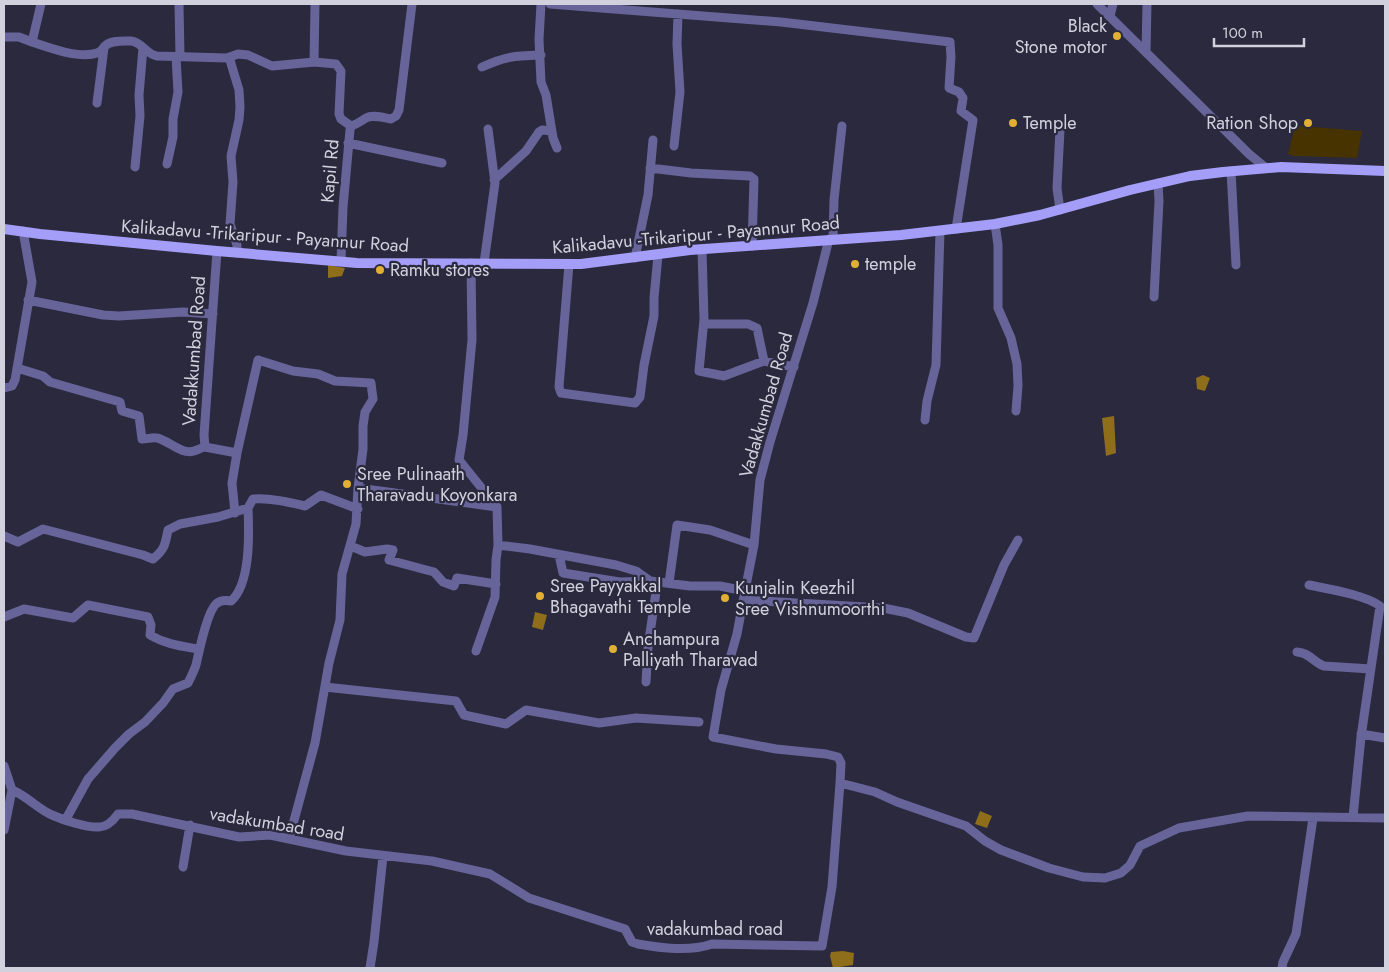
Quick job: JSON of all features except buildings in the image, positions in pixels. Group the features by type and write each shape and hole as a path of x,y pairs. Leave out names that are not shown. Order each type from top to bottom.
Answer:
{"main road":[{"name":"Kalikadavu -Trikaripur - Payannur Road","path":"4,229 341,262 600,263 702,250 940,231 995,224 1060,210 1190,176 1231,171 1266,168 1385,171"}],"street":[{"path":"32,42 41,4"},
{"path":"168,164 178,92 179,4"},
{"path":"314,4 314,62"},
{"name":"Kapil Rd","path":"341,262 342,207 348,143 352,126 372,116 391,120 396,116 412,4"},
{"path":"541,4 539,39 541,82 546,96 552,132 557,148"},
{"path":"550,4 781,22 950,42 949,88 959,92 963,98 961,111 974,120 956,229"},
{"path":"1097,4 1249,154 1266,168"},
{"path":"1110,16 1113,4"},
{"path":"1146,52 1147,4"},
{"path":"674,146 680,92 677,44 678,14"},
{"path":"4,37 19,37 78,54 97,54 102,51 106,44 134,41 151,56 229,57 238,54 248,55 272,66 314,62 329,63 339,67 341,71 339,114 341,119 352,126"},
{"path":"97,103 104,48"},
{"path":"135,167 140,116 138,94 144,48"},
{"path":"482,67 514,55 540,55"},
{"path":"229,57 239,90 240,108 231,156 233,182 230,224 237,245 237,253"},
{"name":"Vadakkumbad Road","path":"744,596 754,545 760,480 831,239 842,126"},
{"path":"484,264 494,180 488,129"},
{"path":"494,180 526,151 539,132 542,130 552,132"},
{"path":"1060,130 1057,188 1060,210"},
{"path":"635,258 645,216 653,140"},
{"path":"348,143 442,162"},
{"path":"650,168 691,173 750,176 754,179 752,246"},
{"path":"1231,171 1236,265"},
{"path":"1154,297 1159,201 1158,184"},
{"path":"995,224 998,244 998,308 1011,338 1017,364 1016,411"},
{"path":"925,420 927,401 936,365 940,231"},
{"path":"4,388 14,384 32,282 23,232"},
{"path":"702,250 704,324 699,371 724,376 764,361 794,367"},
{"name":"Vadakkumbad Road","path":"217,251 204,435 205,447 237,453"},
{"path":"569,264 559,387 561,393 635,403 640,397 644,365 654,316 658,255"},
{"path":"471,263 472,340 464,435 459,460 497,507 498,545 495,597 476,651"},
{"path":"28,300 103,315 119,316 183,312 213,314"},
{"path":"704,324 748,324 757,328 764,361"},
{"path":"235,513 232,483 258,360 293,370 318,374 335,381 371,383 372,399 365,412 363,426 358,508 353,539 342,574 340,620 329,664 315,743 289,839"},
{"path":"17,368 43,376 50,382 120,402 122,411 139,416 142,440 156,437 168,441 171,446 177,449 194,452 205,447"},
{"path":"358,488 497,507"},
{"path":"66,819 88,779 115,748 145,722 173,689 188,683 195,667 198,649 212,610 216,603 236,597 249,551 248,508 253,499 265,498 305,506 321,496 358,508"},
{"path":"4,536 18,542 43,529 152,559 165,546 168,530 171,528 180,524 235,513 248,508"},
{"path":"669,583 676,525 710,530 754,545"},
{"path":"559,555 562,573 620,582 650,581 690,586 720,586 744,596 883,608 908,613 966,637 974,638 1004,565 1018,540"},
{"path":"498,545 616,565 636,571 650,581 656,592 648,647 646,682"},
{"path":"353,547 365,552 394,550 389,560 434,572 443,582 454,586 457,578 496,584"},
{"path":"1309,585 1355,596 1383,607 1361,734 1353,817"},
{"name":"vadakumbad road","path":"12,790 20,793 52,815 99,827 114,820 118,814 132,814 239,837 270,835 346,851 432,860 490,874 529,898 625,929 632,942 638,944 679,948 701,948 712,944 822,946 832,887 841,763 838,757 836,755 776,749 713,738 721,690 737,634 744,596"},
{"path":"4,617 24,609 73,618 88,605 148,617 151,626 150,635 172,644 198,649"},
{"path":"1297,652 1310,656 1318,664 1324,666 1372,668"},
{"path":"325,687 456,701 464,714 506,724 526,710 599,724 636,718 699,722"},
{"path":"1361,734 1385,738"},
{"path":"4,766 12,790 4,830"},
{"path":"840,783 875,792 897,802 966,826 985,841 1001,850 1049,868 1083,877 1105,878 1121,873 1130,865 1140,846 1179,828 1248,816 1385,818"},
{"path":"1282,968 1296,934 1313,818"},
{"path":"183,867 190,825"},
{"path":"370,968 383,856"}],"shaded area":[{"path":"1301,126 1362,131 1357,158 1294,156 1288,154 1294,129"},
{"path":"328,265 345,268 342,276 328,278"},
{"path":"1203,375 1210,378 1205,391 1197,389 1196,378"},
{"path":"1114,416 1116,453 1106,456 1102,418"},
{"path":"535,612 547,615 543,630 532,627"},
{"path":"980,811 992,816 987,828 975,824"},
{"path":"843,951 854,953 853,965 833,968 831,952"}],"place":[{"name":"Black Stone motor","path":"1117,36"},
{"name":"Temple","path":"1013,123"},
{"name":"Ration Shop","path":"1308,123"},
{"name":"temple","path":"855,264"},
{"name":"Ramku stores","path":"380,270"},
{"name":"Sree Pulinaath Tharavadu Koyonkara","path":"347,484"},
{"name":"Sree Payyakkal Bhagavathi Temple","path":"540,596"},
{"name":"Kunjalin Keezhil Sree Vishnumoorthi","path":"725,598"},
{"name":"Anchampura Palliyath Tharavad","path":"613,649"}]}
